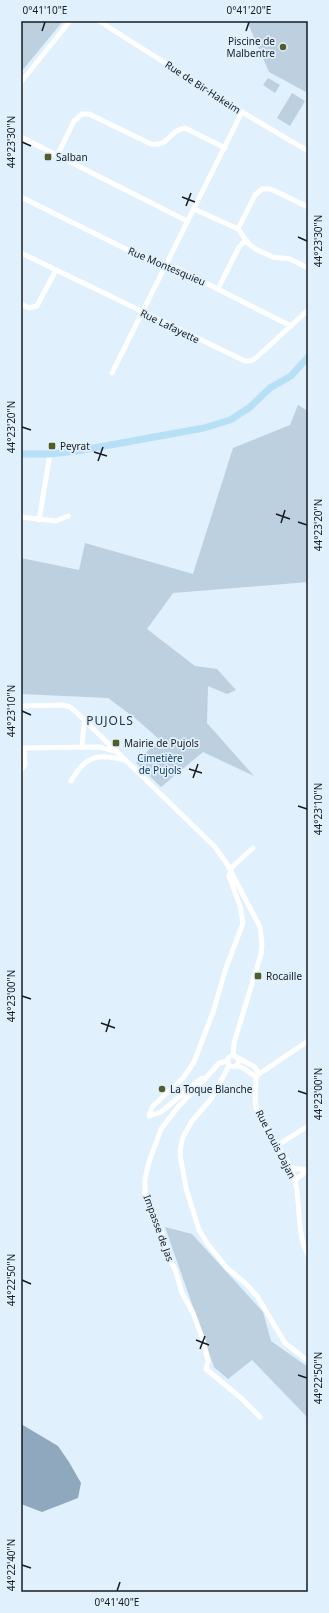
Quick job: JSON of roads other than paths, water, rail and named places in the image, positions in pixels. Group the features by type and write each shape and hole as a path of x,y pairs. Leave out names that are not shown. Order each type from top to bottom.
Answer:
{"main road":[{"path":"21,454 50,454 204,428 230,420 249,408 270,388 291,376 308,357"}],"street":[{"path":"21,82 70,21"},
{"name":"Rue de Bir-Hakeim","path":"99,21 242,112 308,151"},
{"path":"112,372 242,112"},
{"path":"57,156 74,121 82,114 89,114 151,144 157,145 165,142 178,129 185,128 225,148"},
{"path":"21,137 187,221"},
{"path":"238,229 257,192 262,189 275,191 308,207"},
{"name":"Rue Montesquieu","path":"21,196 156,264 176,268 291,326"},
{"path":"194,209 238,229 253,248 270,256 290,259 308,268"},
{"path":"218,289 239,247 246,240"},
{"name":"Rue Lafayette","path":"21,253 245,362 251,361 257,357 308,310"},
{"path":"21,304 29,308 38,306 56,270"},
{"path":"39,520 50,454"},
{"path":"21,517 56,521 68,516"},
{"path":"21,706 70,707 209,839 231,872 260,927 262,944 257,967 234,1043 236,1057 239,1062 238,1066"},
{"path":"82,747 84,724 86,722"},
{"path":"21,770 25,765 23,748 99,747 115,751"},
{"path":"71,781 82,764 93,757 109,756 125,760"},
{"path":"204,1080 202,1078 161,1112 149,1116 152,1106 183,1078 194,1062 243,924 240,906 229,876 232,867 253,848"},
{"path":"258,1075 308,1041"},
{"path":"258,1075 255,1067 236,1057 229,1058 229,1063 211,1099 192,1121 183,1137 180,1155 186,1188 199,1230 207,1243 227,1268 246,1284 257,1296 285,1343 308,1361"},
{"name":"Impasse de Jas","path":"229,1063 219,1063 178,1107 161,1130 149,1162 145,1179 145,1193 151,1212 161,1231 182,1293 203,1340 208,1361 206,1369 241,1398 260,1417"},
{"path":"229,1063 233,1067 238,1066 258,1075"},
{"name":"Rue Louis Dajan","path":"258,1075 256,1093 258,1113 278,1145 295,1180 300,1210 301,1236 308,1255"},
{"path":"278,1145 308,1126"},
{"path":"290,1168 308,1170"},
{"path":"295,1180 308,1170"}],"place":[{"name":"Piscine de Malbentre","path":"283,47"},
{"name":"Salban","path":"48,157"},
{"name":"Peyrat","path":"52,446"},
{"name":"Mairie de Pujols","path":"116,743"},
{"name":"Rocaille","path":"258,976"},
{"name":"La Toque Blanche","path":"162,1089"}],"district":[{"name":"PUJOLS","path":"110,721"}],"park label":[{"name":"Cimetière de Pujols","path":"160,764"}]}
